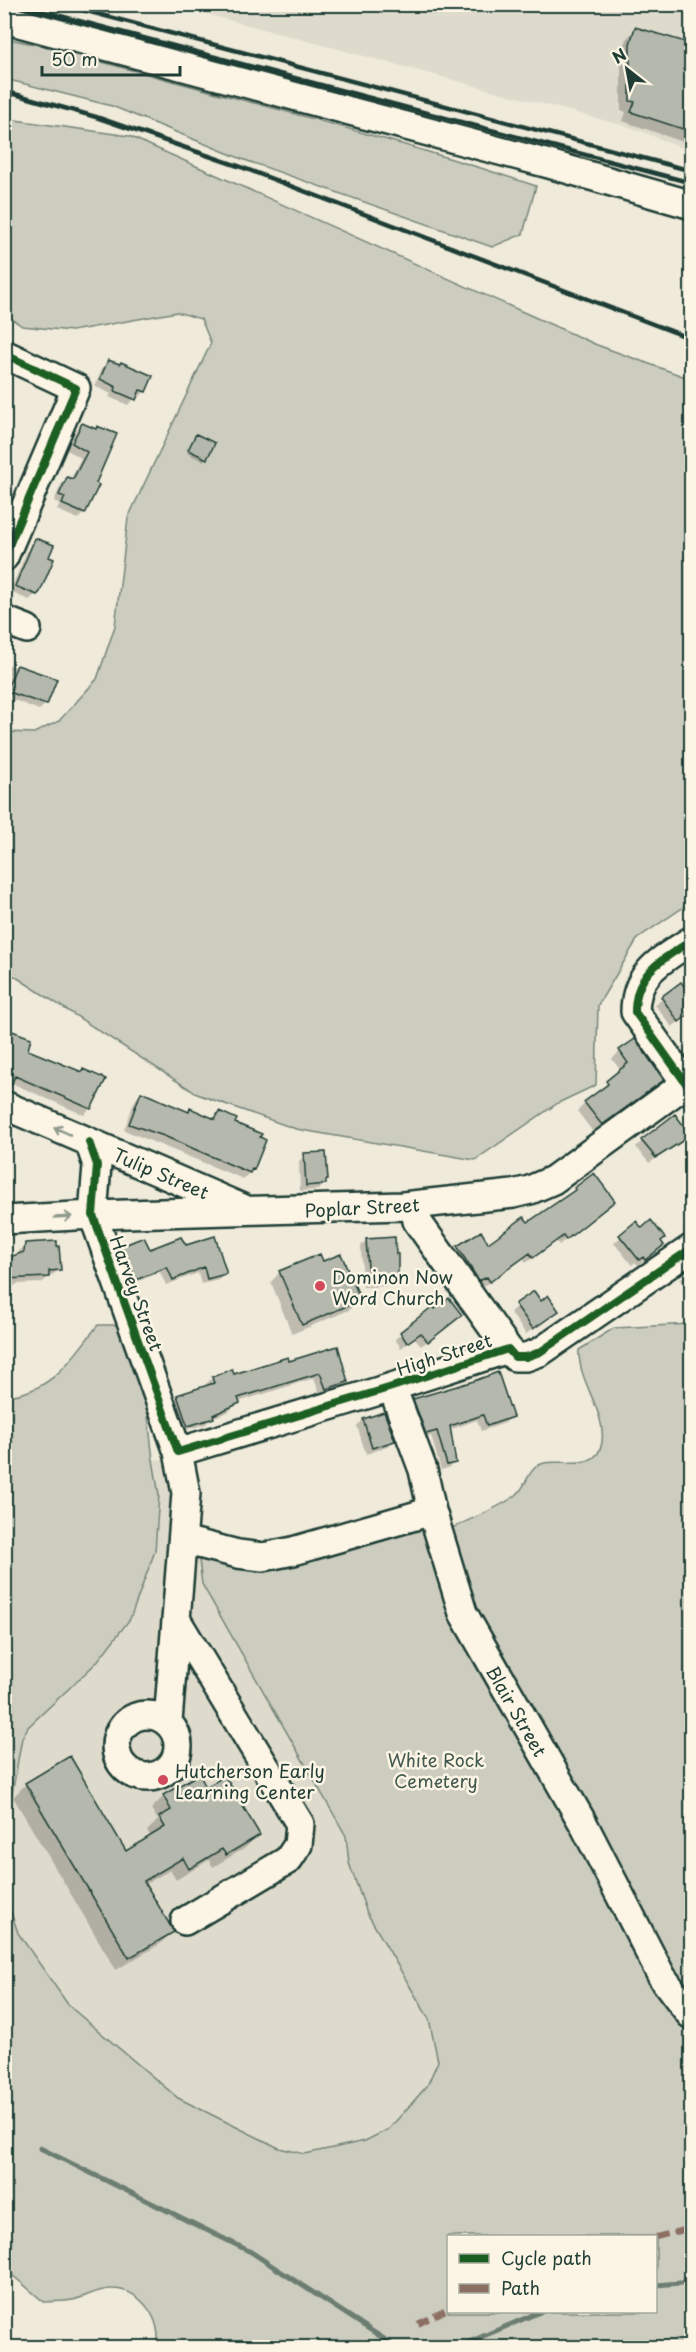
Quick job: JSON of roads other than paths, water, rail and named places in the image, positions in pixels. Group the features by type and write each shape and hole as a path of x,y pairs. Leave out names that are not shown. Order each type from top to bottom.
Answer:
{"street":[{"path":"4,19 549,164 692,205"},
{"path":"4,354 76,388 4,557"},
{"path":"688,1088 635,1012 635,998 640,982 652,968 692,940"},
{"name":"Poplar Street","path":"4,1220 414,1205 513,1194 554,1180 688,1088"},
{"name":"Tulip Street","path":"4,1105 251,1212"},
{"name":"Harvey Street","path":"89,1142 97,1165 93,1215 178,1452 186,1493 168,1722"},
{"path":"414,1205 417,1221 508,1349"},
{"name":"High Street","path":"178,1452 508,1349 515,1357 526,1357 540,1352 692,1248"},
{"name":"Blair Street","path":"392,1387 423,1470 432,1511 471,1632 584,1825 662,1977 690,2014"},
{"path":"183,1540 238,1554 263,1557 293,1551 432,1511"},
{"path":"176,1619 300,1824 298,1845 288,1860 185,1921"}],"waterway":[{"path":"40,2148 251,2252 398,2348"},
{"path":"657,2285 692,2282"},
{"path":"455,2348 538,2313"}],"railway":[{"path":"15,4 692,183"},
{"path":"60,4 692,171"},
{"path":"4,91 96,117 241,167 692,339"}],"place":[{"name":"Dominon Now Word Church","path":"320,1286"},
{"name":"Hutcherson Early Learning Center","path":"163,1780"}],"park label":[{"name":"White Rock Cemetery","path":"436,1769"}]}
